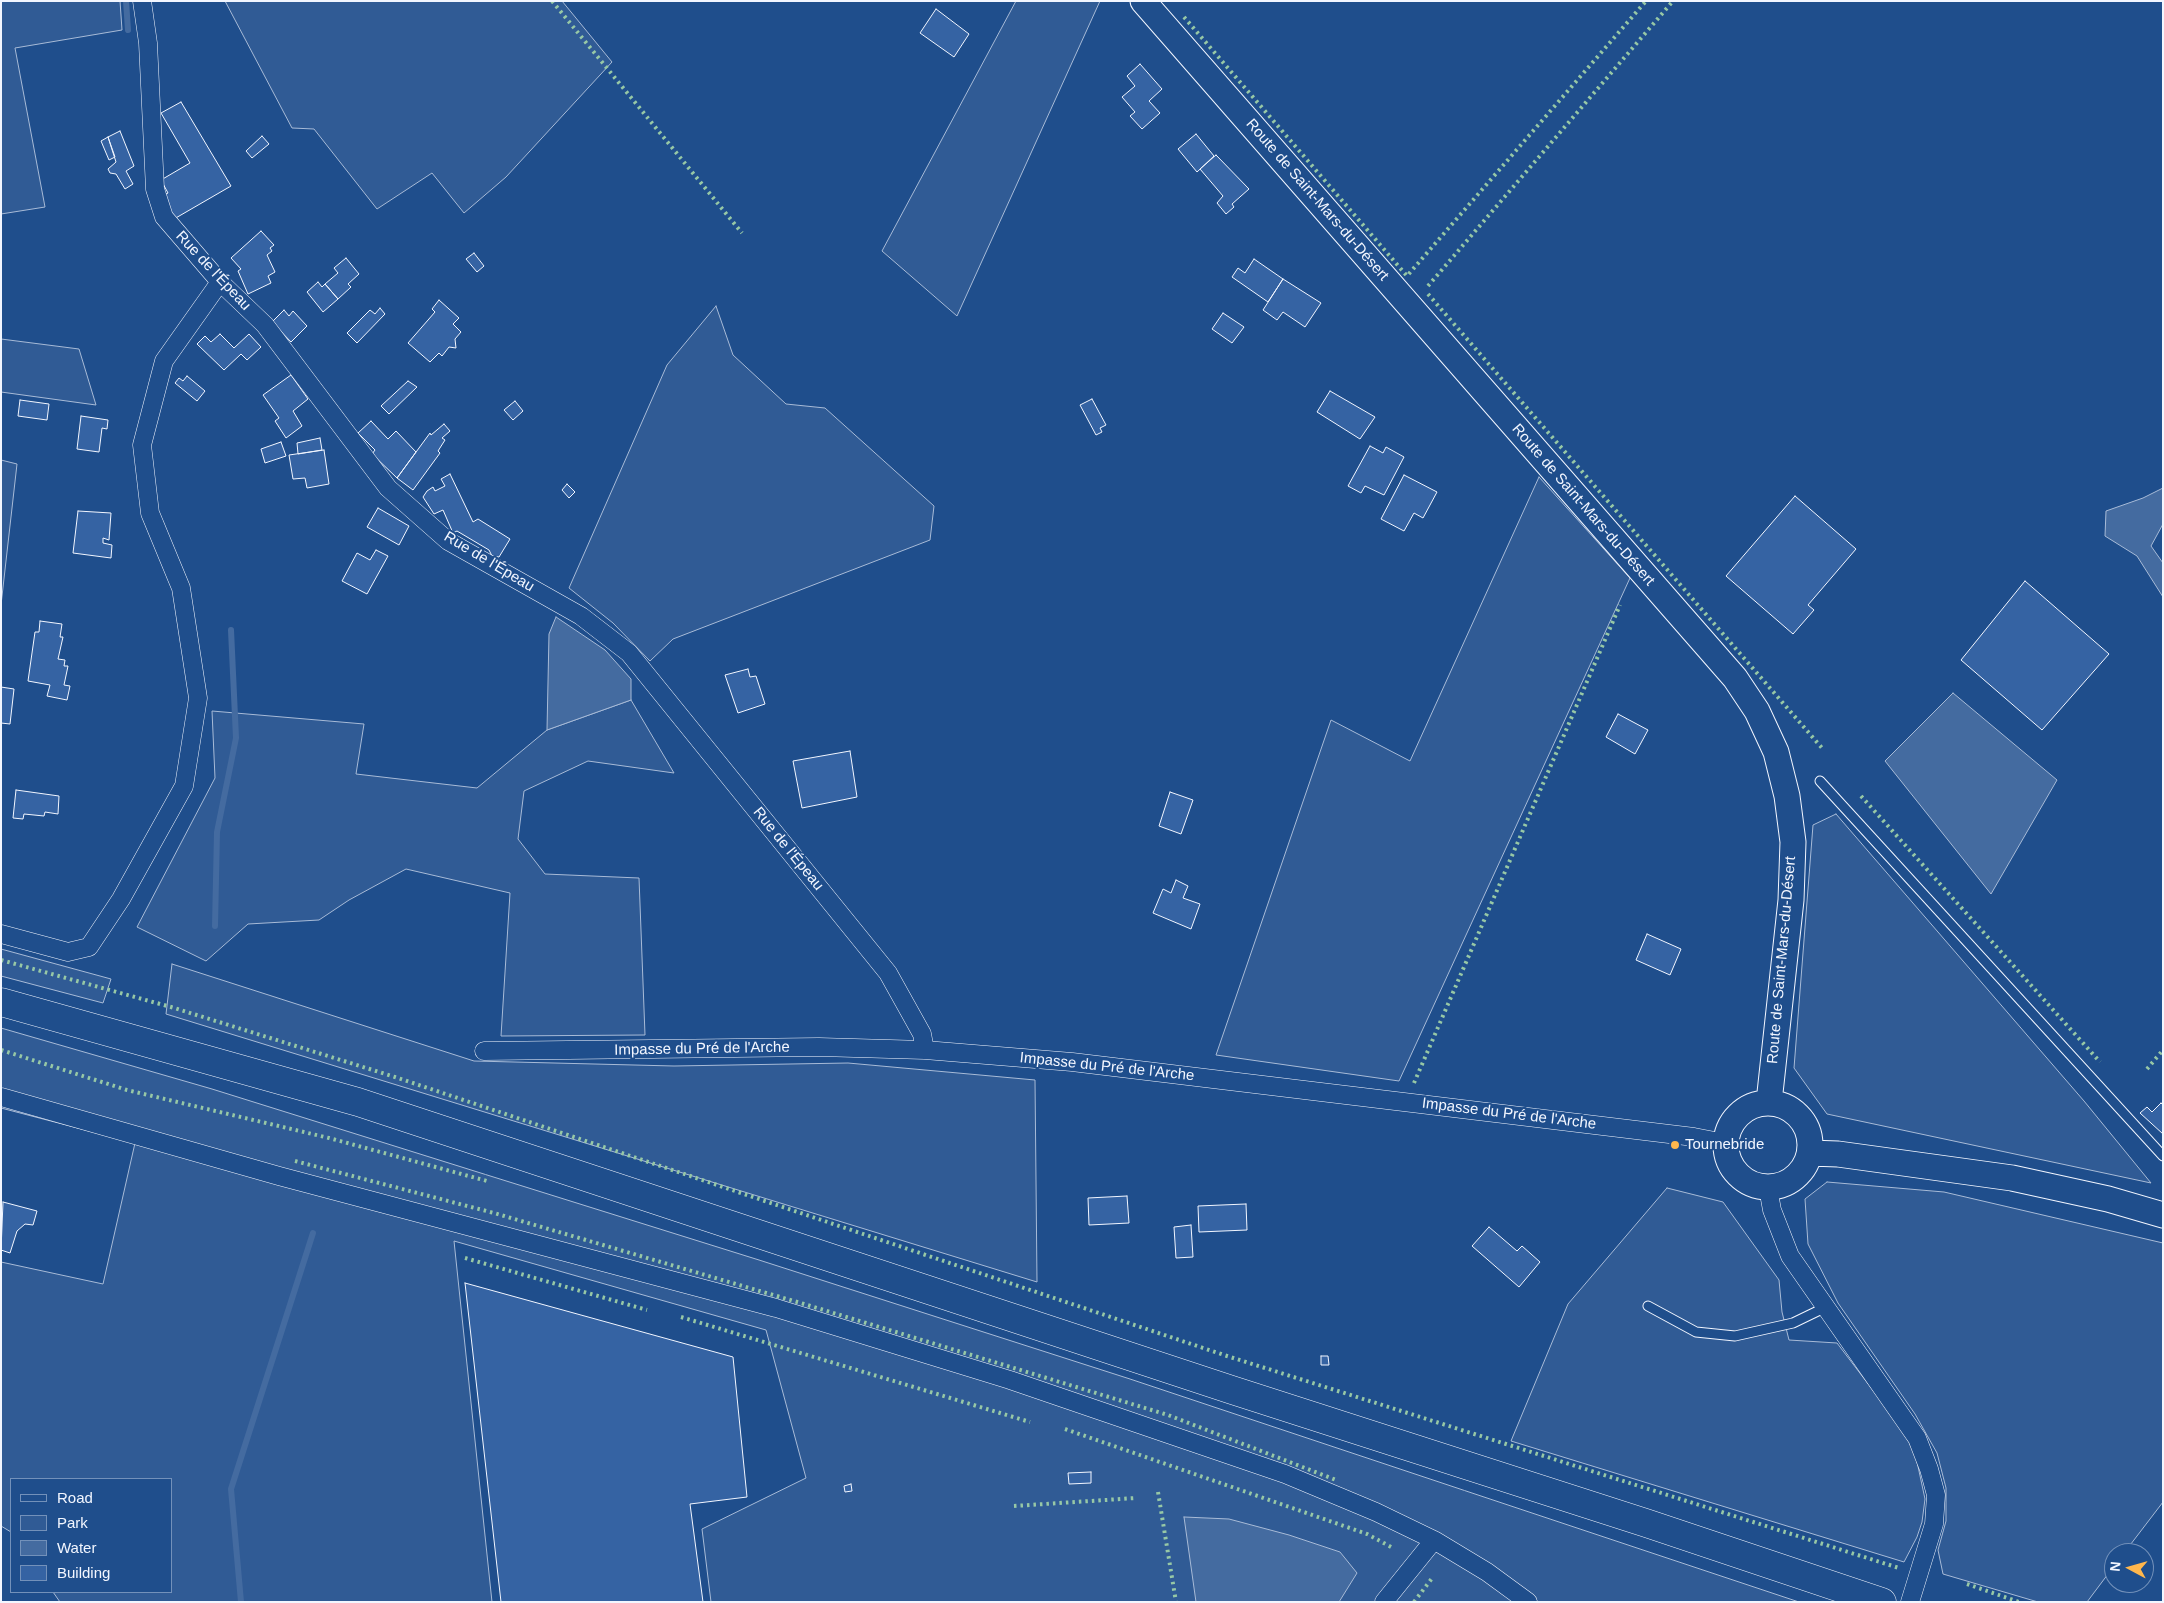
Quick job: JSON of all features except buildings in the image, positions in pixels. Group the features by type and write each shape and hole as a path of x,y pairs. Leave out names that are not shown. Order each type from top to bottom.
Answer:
{"main road":[{"name":"Route de Saint-Mars-du-Désert","path":"1144,1 1735,678 1757,711 1776,752 1787,796 1793,842 1790,900 1769,1102"},
{"path":"1,1002 358,1102 1882,1602"},
{"path":"1769,1102 1783,1105 1796,1113 1805,1124 1810,1138 1810,1153 1804,1167 1795,1178 1782,1186 1768,1188 1748,1182 1732,1169 1726,1156 1725,1142 1728,1130 1739,1114 1756,1104 1769,1102"},
{"path":"1810,1153 1838,1154 2012,1178 2108,1199 2163,1215"}],"street":[{"name":"Rue de l'Épeau","path":"142,1 148,43 155,189 164,217 220,282 265,325 388,488 448,541 581,616 629,653 888,973 922,1034 925,1050"},
{"path":"1,934 68,952 89,947 121,899 184,786 198,698 181,588 150,513 142,445 164,361 220,282"},
{"name":"Impasse du Pré de l'Arche","path":"484,1051 819,1047 925,1050 1072,1062 1725,1142"},
{"path":"1,1097 299,1181 776,1308 1010,1380 1285,1474 1376,1512 1434,1540 1487,1572 1528,1602"},
{"path":"1768,1188 1772,1210 1790,1256 1824,1308 1862,1356 1917,1438 1929,1469 1936,1495 1934,1524 1910,1602"},
{"path":"1384,1602 1434,1540"}],"lane":[{"path":"1820,781 2163,1156"},
{"path":"1648,1306 1696,1332 1735,1336 1793,1323 1824,1308"}],"green space":[{"path":"1,1 120,1 122,30 15,48 45,207 1,214"},
{"path":"225,1 562,1 612,62 506,177 464,213 432,173 377,209 314,129 292,128"},
{"path":"1016,1 1100,1 957,316 882,251"},
{"path":"716,306 733,355 786,404 825,408 934,506 930,540 673,639 650,661 613,623 569,588 667,365"},
{"path":"1,339 79,349 96,405 1,392"},
{"path":"1,460 17,464 1,605"},
{"path":"1539,477 1630,578 1399,1081 1216,1055 1331,720 1410,761"},
{"path":"631,700 674,773 588,761 524,791 518,839 545,874 639,878 645,1035 501,1036 510,893 406,869 349,900 319,920 248,924 206,961 137,927 215,778 212,711 364,724 356,774 477,788 547,730"},
{"path":"1836,814 2084,1101 2151,1183 1827,1114 1794,1068 1813,825"},
{"path":"1,949 111,979 103,1003 1,976"},
{"path":"172,964 474,1061 674,1066 848,1063 1035,1080 1037,1282 166,1014"},
{"path":"1,1028 212,1089 759,1260 1130,1379 1799,1602 711,1602 702,1529 806,1478 766,1330 454,1241 492,1602 60,1602 54,1593 172,1593 172,1478 10,1478 10,1531 1,1526 1,1262 103,1284 135,1143 1,1108"},
{"path":"1827,1182 1944,1192 2163,1243 2163,1502 2132,1543 2104,1543 2104,1579 2087,1602 2038,1602 1943,1574 1938,1550 1946,1521 1946,1488 1937,1453 1915,1414 1838,1303 1808,1244 1805,1199"},
{"path":"1667,1188 1723,1202 1779,1280 1782,1312 1789,1340 1837,1343 1888,1410 1909,1442 1916,1457 1925,1499 1922,1522 1917,1537 1904,1562 1511,1441 1568,1304"}],"water":[{"path":"2163,488 2163,524 2151,546 2163,563 2163,597 2137,556 2105,536 2106,511 2143,498"},
{"path":"556,617 605,650 631,679 631,700 547,730 549,634"},
{"path":"1953,693 2057,780 1991,894 1885,761"},
{"path":"1184,1517 1229,1519 1289,1535 1340,1552 1357,1573 1339,1602 1196,1602"}],"waterway":[{"path":"126,1 128,30"},
{"path":"215,926 217,832 236,738 231,630"},
{"path":"241,1602 231,1489 313,1233"}],"hedge":[{"path":"552,1 742,233"},
{"path":"1184,17 1407,276 1646,1"},
{"path":"1428,286 1673,1"},
{"path":"1428,294 1822,748"},
{"path":"1414,1083 1620,605"},
{"path":"1861,796 2100,1062"},
{"path":"1,960 171,1007 395,1077 1227,1356 1899,1568"},
{"path":"1,1050 127,1090 329,1138 487,1181"},
{"path":"2147,1069 2163,1050"},
{"path":"295,1161 494,1213 804,1304 1168,1415 1336,1480"},
{"path":"465,1258 647,1310"},
{"path":"681,1317 1030,1422"},
{"path":"1065,1429 1367,1534 1393,1548"},
{"path":"1158,1492 1176,1602"},
{"path":"1014,1506 1136,1498"},
{"path":"1414,1602 1433,1577"},
{"path":"1967,1584 2019,1602"}],"place":[{"name":"Tournebride","path":"1675,1145"}]}
